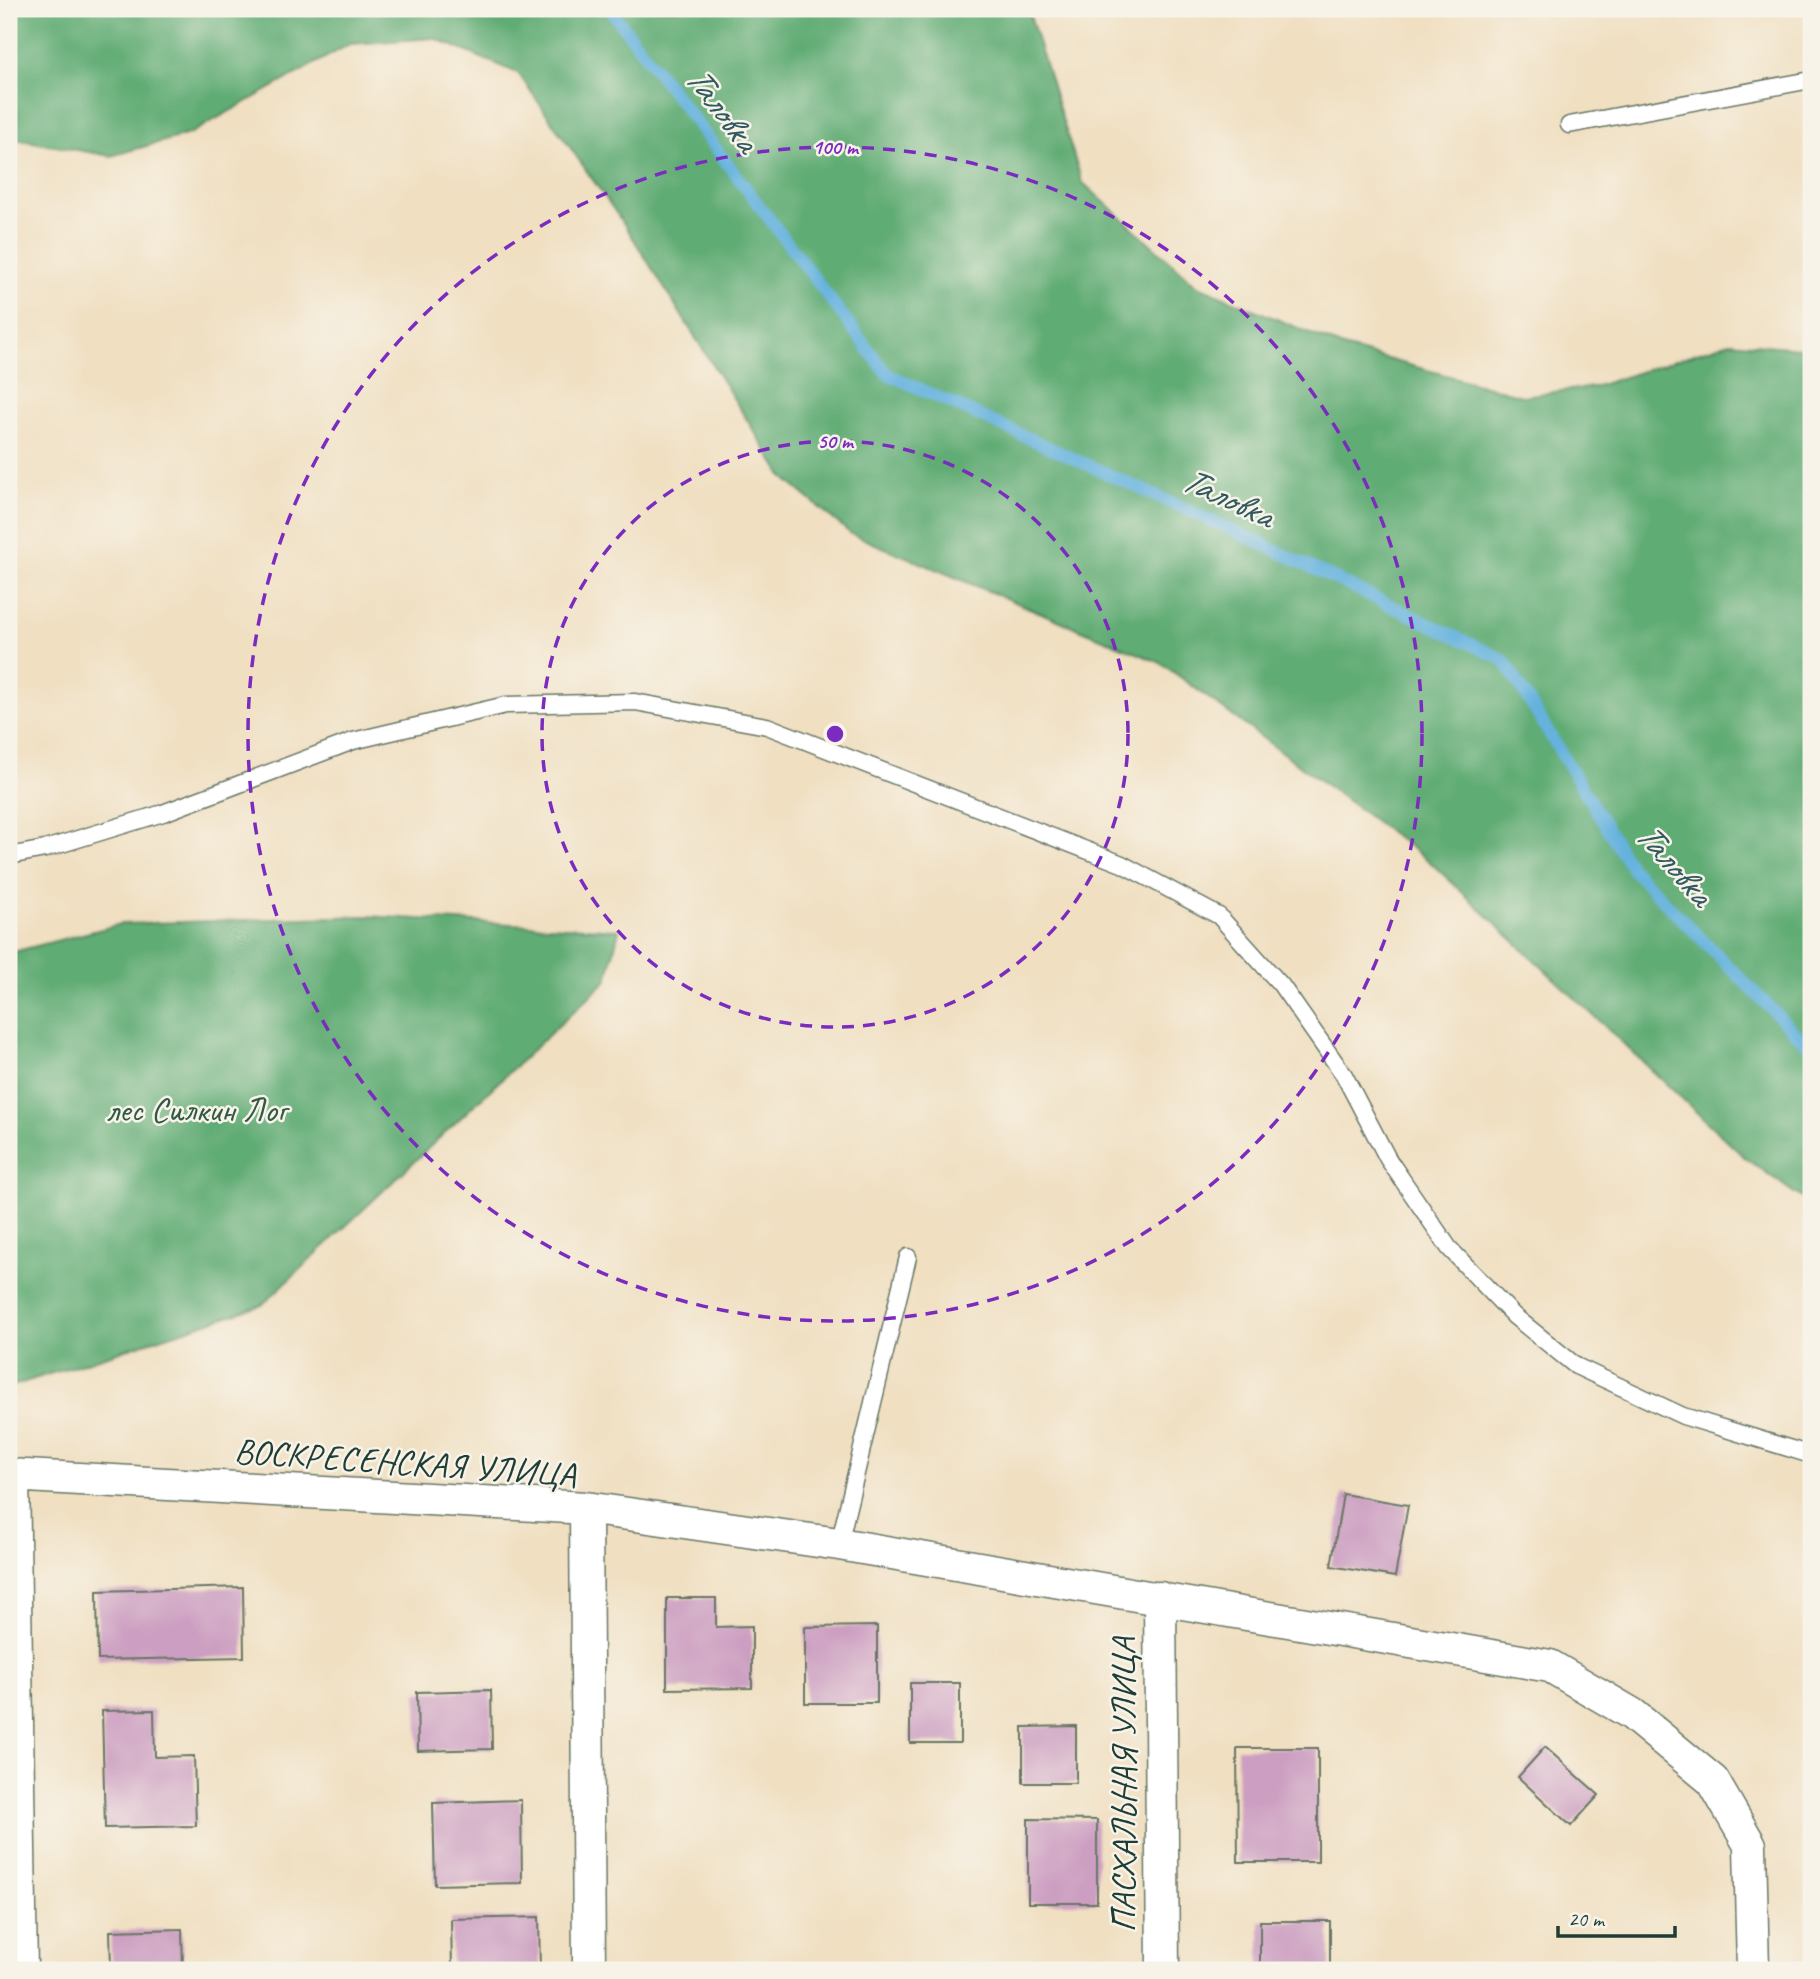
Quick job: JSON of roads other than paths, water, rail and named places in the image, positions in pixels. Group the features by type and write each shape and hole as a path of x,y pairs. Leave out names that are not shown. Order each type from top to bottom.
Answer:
{"street":[{"path":"11,1475 21,1970"},
{"name":"ВОСКРЕСЕНСКАЯ УЛИЦА","path":"11,1475 586,1508 589,1970"},
{"path":"586,1508 839,1544 1550,1666 1632,1714 1713,1781 1750,1845 1752,1970"},
{"name":"ПАСХАЛЬНАЯ УЛИЦА","path":"1160,1598 1163,1970"}],"lane":[{"path":"1569,125 1811,80"},
{"path":"9,856 45,849 163,813 353,741 506,705 635,702 767,726 1122,864 1219,916 1281,985 1344,1075 1388,1159 1449,1248 1514,1316 1576,1366 1588,1372 1684,1416 1811,1455"},
{"path":"839,1544 908,1257"}],"waterway":[{"name":"Таловка","path":"610,9 887,374 1258,542 1504,660 1632,869 1811,1049"}],"park label":[{"name":"лес Силкин Лог","path":"196,1109"}]}
